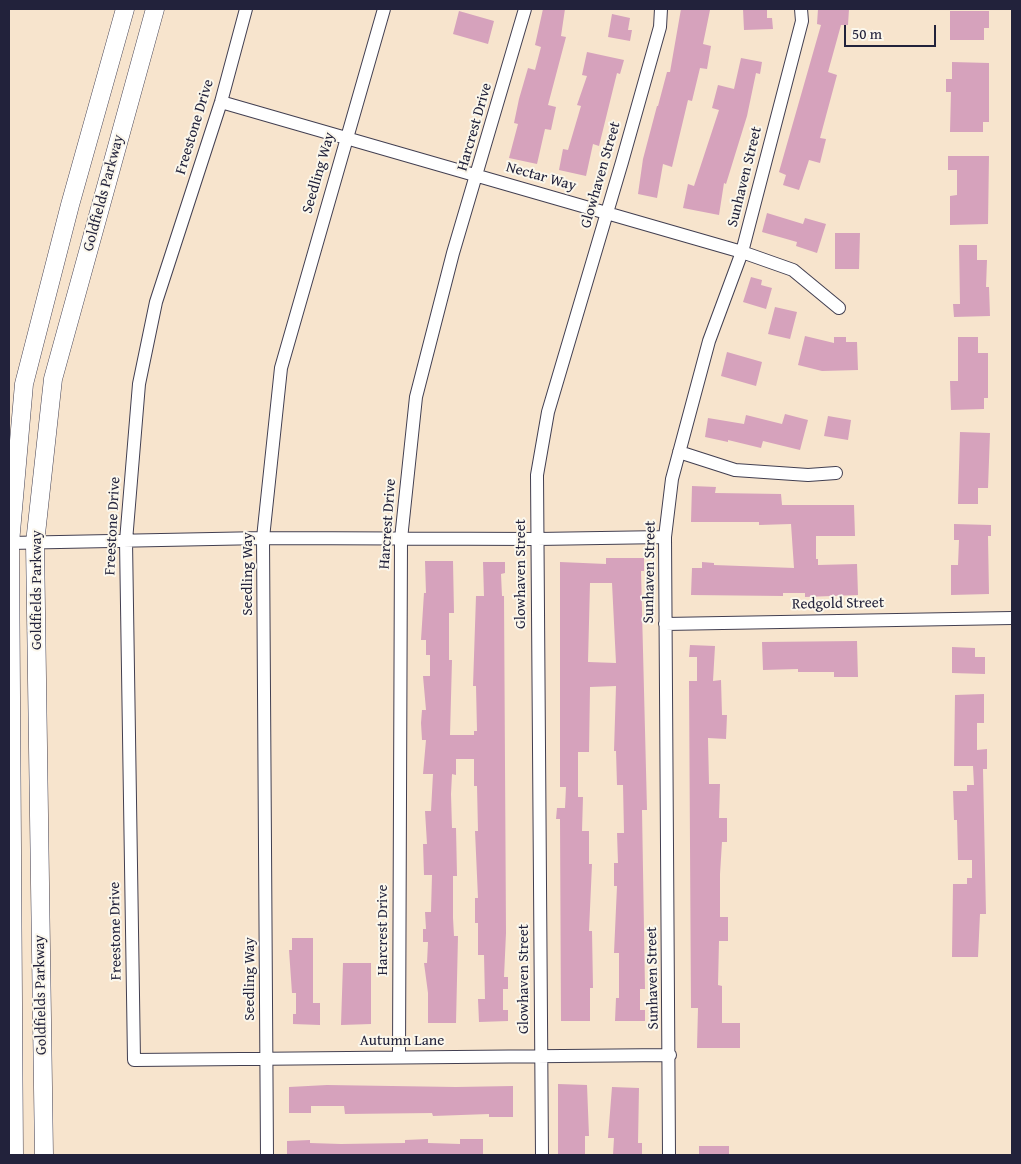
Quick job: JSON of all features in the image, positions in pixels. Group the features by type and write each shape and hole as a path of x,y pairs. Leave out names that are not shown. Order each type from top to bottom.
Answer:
{"main road":[{"name":"Goldfields Parkway","path":"14,1155 9,543 24,384 70,204 125,9"},
{"name":"Goldfields Parkway","path":"44,1155 35,543 53,379 155,9"}],"street":[{"name":"Freestone Drive","path":"134,1060 126,541 139,384 156,302 221,102 246,9"},
{"name":"Seedling Way","path":"267,1155 263,538 282,368 345,139 384,9"},
{"name":"Harcrest Drive","path":"399,1057 401,540 416,397 453,254 478,175 525,9"},
{"name":"Glowhaven Street","path":"542,1155 537,475 548,412 608,213 660,27 661,9"},
{"name":"Sunhaven Street","path":"669,1155 670,1055 664,537 672,479 679,452 709,342 742,252 802,21 801,9"},
{"name":"Nectar Way","path":"221,102 742,252 793,270 839,308"},
{"path":"679,452 734,470 808,475 836,473"},
{"path":"9,543 263,538 401,540 664,537"},
{"name":"Redgold Street","path":"665,624 1012,618"},
{"name":"Autumn Lane","path":"134,1060 670,1055"}],"building":[{"path":"543,9 565,9 561,36 566,37 548,105 556,107 551,130 545,129 537,164 509,158 518,124 514,123 519,99 528,68 535,70 541,47 535,45"},
{"path":"681,9 710,10 703,44 711,46 707,69 700,68 692,101 688,100 672,167 663,164 657,198 638,194 643,159 667,72 670,72"},
{"path":"743,9 767,9 767,18 772,18 773,29 744,30"},
{"path":"818,9 849,9 848,25 841,25 828,72 837,75 820,138 826,139 820,163 809,160 799,190 783,185 786,175 779,172 821,25 817,24"},
{"path":"459,11 494,21 488,44 453,34"},
{"path":"950,11 989,11 989,28 984,28 984,40 950,40"},
{"path":"612,14 630,18 628,30 632,30 630,41 608,37"},
{"path":"587,52 624,60 620,74 617,73 599,146 593,144 586,176 559,170 563,149 568,150 581,106 577,105 587,76 582,75"},
{"path":"741,58 762,62 760,74 756,73 747,116 726,184 724,183 719,215 683,208 688,184 694,186 719,110 712,108 718,85 734,89"},
{"path":"952,62 989,63 989,122 983,122 983,132 950,132 951,92 946,92 946,79 952,79"},
{"path":"948,156 989,156 988,224 950,225 950,196 957,195 957,170 948,170"},
{"path":"767,213 803,224 805,218 826,224 817,253 796,246 797,242 762,232"},
{"path":"835,233 860,233 859,269 835,269"},
{"path":"959,245 977,245 977,260 987,260 986,287 989,287 990,316 954,317 953,304 960,304"},
{"path":"751,277 762,280 761,285 772,288 766,309 743,302"},
{"path":"775,307 797,312 790,339 768,334"},
{"path":"805,336 834,343 834,337 846,337 846,342 857,342 858,370 822,371 798,365"},
{"path":"958,337 978,337 978,353 988,353 988,398 984,398 984,409 951,410 950,381 958,381"},
{"path":"727,352 762,362 756,386 721,376"},
{"path":"785,414 808,420 800,450 763,441 761,448 705,437 708,418 744,424 746,415 782,424"},
{"path":"828,416 851,420 848,440 824,436"},
{"path":"960,432 990,433 988,488 978,488 978,504 958,504"},
{"path":"692,486 716,487 715,493 781,494 782,505 854,505 855,536 816,536 816,559 818,559 818,565 857,564 858,595 805,597 805,593 783,593 783,596 691,595 692,568 702,568 702,562 714,563 714,565 794,568 791,524 759,525 759,522 691,522"},
{"path":"954,524 991,525 991,536 988,536 989,594 951,595 951,565 958,565 959,540 954,540"},
{"path":"606,558 644,558 644,571 641,571 647,810 642,810 645,989 640,989 640,1010 645,1010 645,1021 615,1021 616,998 619,998 619,953 614,953 617,886 614,886 614,863 618,863 617,833 624,833 623,785 617,785 616,751 614,751 616,686 590,687 589,752 578,752 578,797 583,797 582,831 589,831 589,864 592,864 589,931 592,931 593,988 590,988 590,1021 561,1021 560,819 556,819 557,808 565,808 566,787 560,787 560,562 606,564","holes":["590,583 612,583 616,663 588,662"]},
{"path":"425,561 453,561 454,613 449,613 449,660 452,660 450,735 474,735 474,731 477,731 476,686 473,686 476,596 484,596 483,562 505,562 505,573 501,574 502,596 504,596 506,933 504,977 508,977 508,989 503,989 503,1010 508,1010 508,1021 479,1022 478,999 485,999 484,955 478,955 478,923 475,923 475,898 478,898 475,831 478,831 477,786 474,786 474,759 456,759 456,775 452,774 451,794 452,828 456,828 457,876 453,876 453,918 454,936 458,936 456,1023 428,1023 428,993 424,963 427,963 428,942 423,942 423,929 426,929 425,912 431,912 432,875 424,875 423,844 427,844 425,811 431,811 433,774 423,774 426,740 422,740 421,723 422,710 426,710 423,676 430,676 430,655 426,655 426,640 421,640 424,593 426,593"},
{"path":"857,641 858,677 834,677 834,672 798,672 798,669 763,670 762,642"},
{"path":"690,645 715,646 713,681 721,680 722,715 727,715 726,739 708,738 709,784 720,784 719,818 727,818 727,842 722,842 720,874 720,917 728,917 728,941 719,941 718,985 722,986 722,1023 740,1023 740,1048 697,1048 698,1008 691,1008 689,681 697,681 697,657 689,657"},
{"path":"952,647 975,648 975,657 985,657 985,674 952,673"},
{"path":"984,694 984,723 977,723 977,750 987,749 987,769 983,769 986,914 980,914 978,957 952,957 953,884 967,884 967,878 972,878 972,860 958,860 957,820 954,820 953,791 967,791 967,785 974,785 973,766 954,766 955,695"},
{"path":"292,938 313,938 313,1003 320,1003 320,1025 293,1024 293,1014 296,1014 296,993 292,993 289,950 292,950"},
{"path":"343,963 371,963 371,1024 341,1025"},
{"path":"558,1084 587,1085 589,1136 585,1136 585,1155 558,1155"},
{"path":"327,1085 513,1086 513,1117 489,1117 489,1114 433,1116 432,1113 345,1114 344,1106 311,1106 311,1113 289,1113 289,1087"},
{"path":"612,1087 639,1088 638,1143 642,1143 642,1155 613,1155 614,1138 608,1138"},
{"path":"428,1139 428,1143 460,1144 460,1139 483,1139 483,1155 287,1155 287,1141 310,1140 310,1143 341,1144 405,1143 405,1140"},
{"path":"699,1146 729,1146 729,1155 699,1155"}]}
